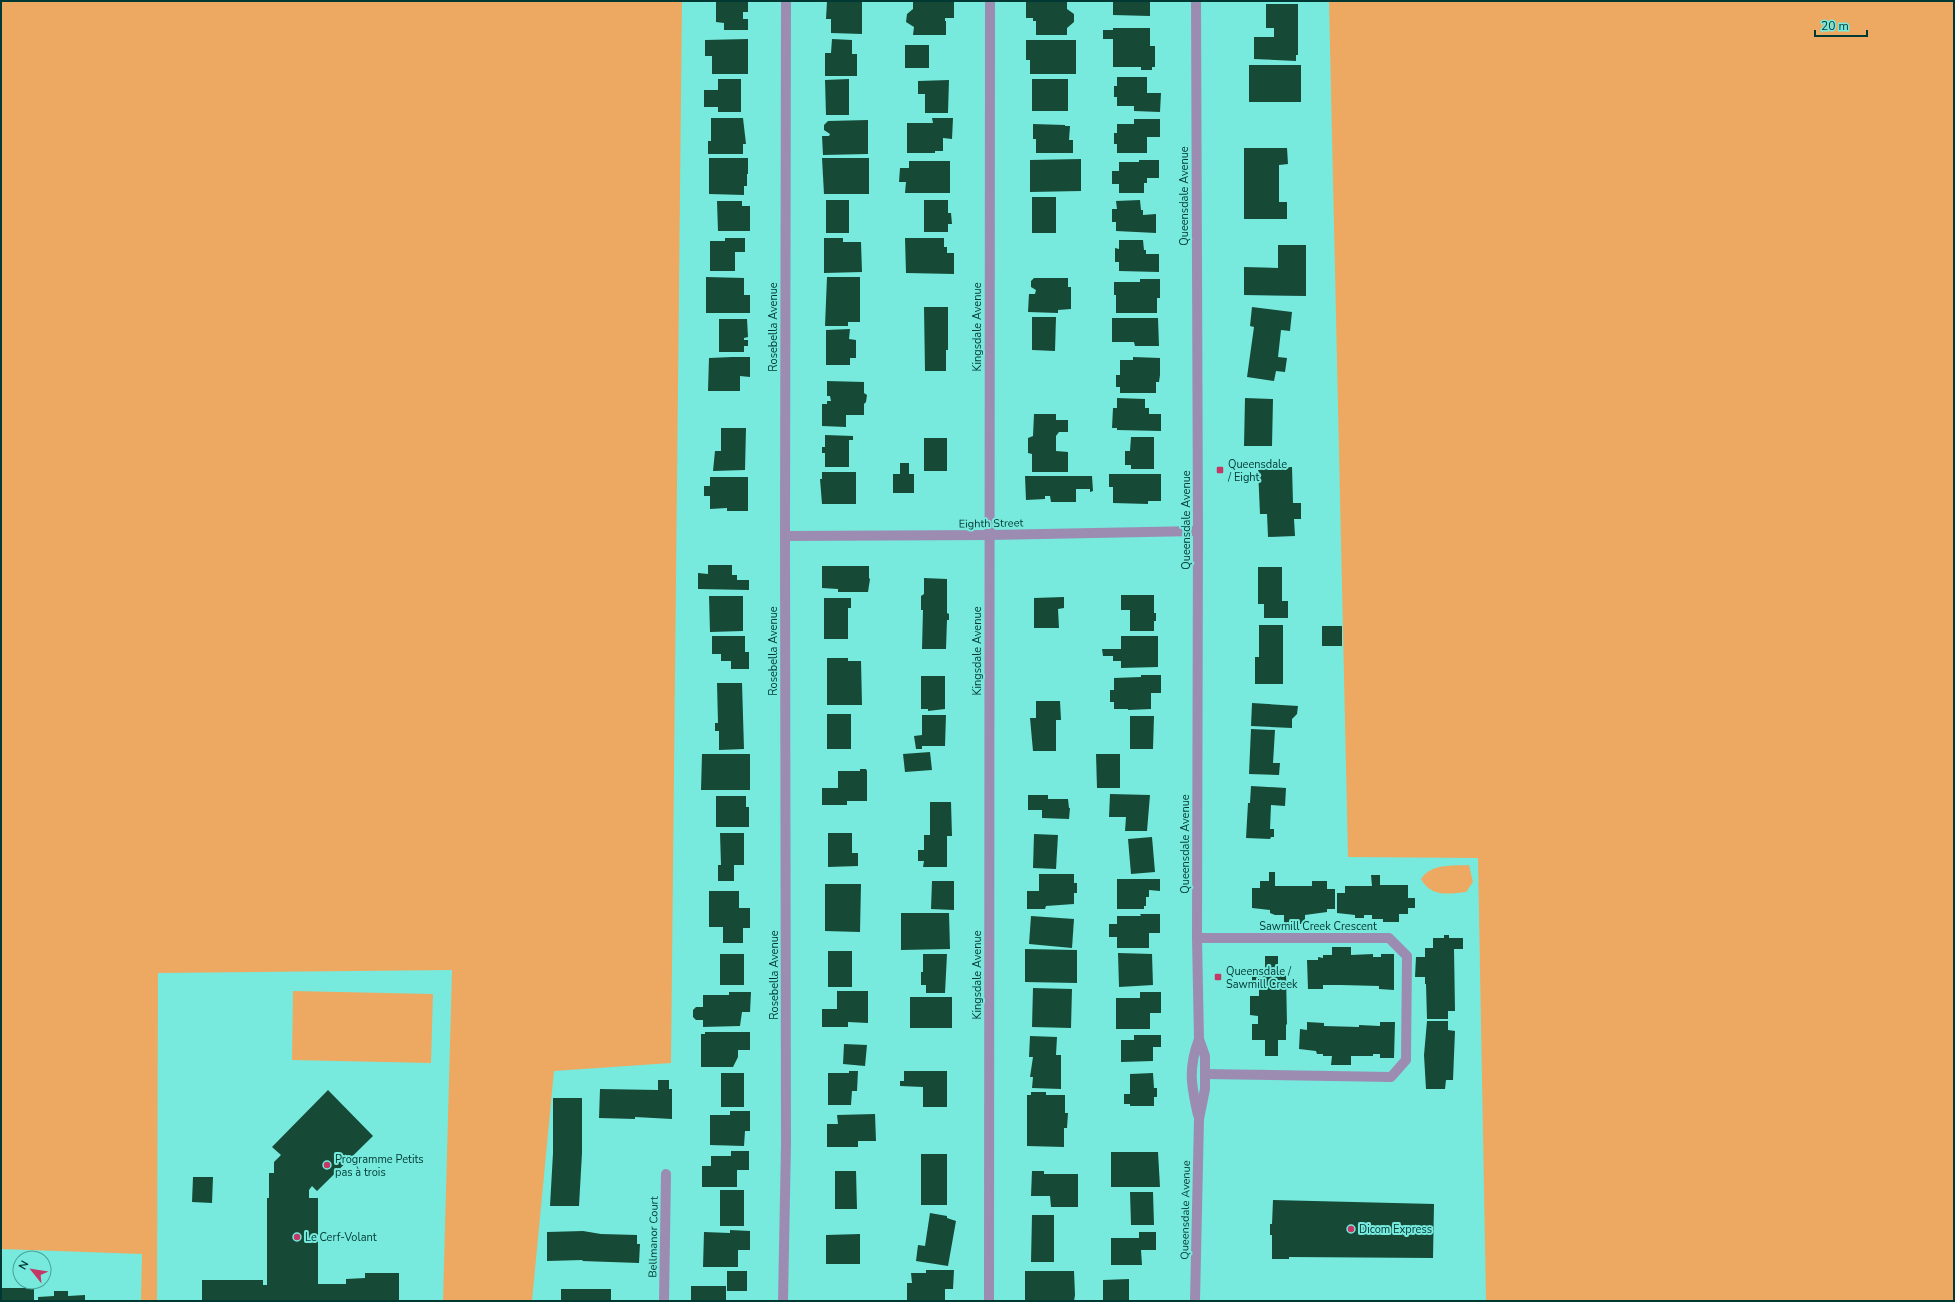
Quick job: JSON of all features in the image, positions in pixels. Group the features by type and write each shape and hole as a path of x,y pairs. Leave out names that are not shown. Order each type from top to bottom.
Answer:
{"street":[{"name":"Rosebella Avenue","path":"783,1301 786,1144 786,1"},
{"name":"Kingsdale Avenue","path":"989,1301 990,1"},
{"name":"Queensdale Avenue","path":"1196,1 1198,531 1197,938 1199,1039 1205,1056 1205,1089 1199,1119 1196,1301"},
{"name":"Eighth Street","path":"785,536 989,535 1198,531"},
{"name":"Sawmill Creek Crescent","path":"1197,938 1389,938 1408,956 1406,1060 1391,1077 1205,1074"},
{"name":"Queensdale Avenue","path":"1199,1039 1192,1056 1192,1088 1199,1119"},
{"name":"Bellmanor Court","path":"664,1301 666,1174"}],"shaded area":[{"path":"1,1 682,1 671,1063 554,1071 532,1301 443,1301 452,970 158,973 157,1301 141,1301 142,1254 1,1249"},
{"path":"1329,1 1954,1 1954,1301 1486,1301 1478,858 1348,857"},
{"path":"1469,865 1473,882 1466,892 1446,894 1435,892 1425,885 1421,879 1431,870 1443,866"},
{"path":"293,991 433,994 431,1063 292,1060"}],"building":[{"path":"716,1 748,1 748,12 743,12 743,19 748,19 748,30 724,30 724,23 716,22"},
{"path":"827,1 862,1 862,34 831,33 831,19 826,19"},
{"path":"913,1 954,1 954,18 945,18 946,35 913,35 914,27 906,22 907,14 913,9"},
{"path":"1026,1 1067,1 1067,9 1074,14 1074,22 1067,28 1067,35 1036,35 1036,21 1033,21 1033,18 1026,18"},
{"path":"1113,1 1150,1 1150,16 1113,15"},
{"path":"1266,4 1298,4 1298,55 1296,55 1296,61 1254,59 1254,37 1274,37 1274,28 1266,28"},
{"path":"1113,28 1150,28 1150,46 1155,46 1155,67 1152,67 1152,70 1141,70 1141,67 1113,67 1113,39 1103,39 1103,30 1113,30"},
{"path":"748,39 748,74 712,74 712,56 705,56 705,40"},
{"path":"832,39 852,40 852,54 857,54 857,76 825,76 825,53 831,53"},
{"path":"1026,40 1076,40 1076,74 1030,74 1030,60 1026,60"},
{"path":"905,45 929,45 929,68 905,68"},
{"path":"1249,65 1301,65 1301,102 1249,102"},
{"path":"1117,77 1147,77 1147,93 1161,93 1160,112 1134,111 1134,106 1117,106 1117,97 1114,97 1114,86 1117,86"},
{"path":"718,79 741,79 741,112 718,112 718,107 704,107 704,90 718,90"},
{"path":"849,79 849,115 826,115 825,80"},
{"path":"1032,79 1068,79 1068,111 1032,111"},
{"path":"949,80 948,113 925,113 925,94 918,94 918,81"},
{"path":"711,118 743,118 746,144 743,144 743,154 708,154 708,141 711,141"},
{"path":"932,118 953,118 952,139 943,138 943,151 935,151 935,153 907,153 907,123 933,123"},
{"path":"1134,119 1160,119 1160,137 1147,137 1147,153 1117,153 1117,144 1114,144 1114,133 1117,133 1117,124 1134,124"},
{"path":"868,120 868,154 823,155 822,136 829,136 830,134 824,130 824,125 828,121"},
{"path":"1033,124 1070,126 1069,140 1073,140 1073,153 1036,153 1036,139 1033,139"},
{"path":"1244,148 1287,148 1288,164 1279,165 1279,202 1287,202 1287,219 1244,219"},
{"path":"709,158 748,158 747,186 744,186 744,195 709,194"},
{"path":"822,158 869,158 869,194 824,194"},
{"path":"1081,159 1081,191 1030,192 1030,160"},
{"path":"1139,160 1159,160 1159,178 1147,178 1147,183 1144,183 1144,193 1119,193 1119,184 1112,184 1112,171 1119,171 1119,162 1139,162"},
{"path":"909,161 950,161 950,193 905,193 906,182 899,182 900,168 909,168"},
{"path":"1032,197 1056,197 1056,233 1032,233"},
{"path":"826,200 849,200 849,233 826,233"},
{"path":"924,200 948,200 948,213 951,213 952,224 948,224 948,232 924,232"},
{"path":"1140,200 1143,215 1156,214 1156,233 1116,231 1116,222 1112,222 1112,209 1117,209 1116,201"},
{"path":"717,201 742,201 742,206 750,206 750,231 718,231"},
{"path":"725,238 745,238 745,252 735,252 735,271 710,271 710,241 725,241"},
{"path":"824,238 843,238 843,242 861,242 862,272 824,273"},
{"path":"905,238 944,238 944,247 947,247 947,253 954,253 954,274 906,273"},
{"path":"1119,240 1143,240 1146,254 1159,254 1159,272 1119,271 1119,262 1115,262 1115,248 1119,249"},
{"path":"1278,245 1306,245 1306,296 1244,295 1244,267 1278,268"},
{"path":"706,277 744,278 744,295 750,295 750,313 706,313"},
{"path":"827,277 860,277 860,322 848,322 848,326 825,326"},
{"path":"1034,278 1068,278 1068,287 1071,287 1071,309 1058,310 1058,313 1028,312 1029,294 1035,294 1036,290 1031,287 1031,281"},
{"path":"1140,279 1160,279 1160,298 1157,298 1157,313 1116,313 1114,282 1140,282"},
{"path":"924,307 948,307 948,350 946,350 946,371 925,371"},
{"path":"1252,307 1292,312 1290,331 1281,330 1278,357 1287,358 1285,372 1276,371 1274,381 1247,377 1254,327 1250,326"},
{"path":"1032,317 1056,317 1055,351 1032,350"},
{"path":"1112,318 1158,318 1159,346 1135,346 1134,342 1112,342"},
{"path":"719,319 747,319 748,337 744,338 744,340 748,340 748,346 744,346 744,352 719,352"},
{"path":"850,329 849,339 856,340 856,358 850,358 850,365 826,365 826,330"},
{"path":"750,357 750,377 740,376 740,391 708,391 709,358"},
{"path":"1133,357 1160,358 1160,375 1159,382 1156,382 1156,393 1120,393 1120,387 1116,387 1116,375 1120,375 1120,360 1133,360"},
{"path":"827,381 864,382 864,393 867,395 866,402 864,404 864,415 846,415 846,427 822,426 822,404 827,404 827,401 831,401 830,396 827,396"},
{"path":"1117,398 1145,399 1145,408 1149,408 1149,414 1161,414 1161,431 1117,430 1117,428 1112,428 1113,408 1117,408"},
{"path":"1245,398 1273,399 1272,446 1244,446"},
{"path":"1034,414 1056,414 1056,420 1068,420 1068,432 1059,432 1056,436 1056,451 1068,452 1068,472 1032,472 1032,454 1028,453 1028,438 1033,436"},
{"path":"721,428 746,428 745,470 713,471 715,451 721,451"},
{"path":"825,435 853,436 853,440 849,440 849,467 825,467 825,453 822,453 822,447 825,447"},
{"path":"1131,437 1154,437 1154,469 1131,469 1131,465 1125,465 1125,451 1130,451"},
{"path":"924,438 947,438 947,471 924,471"},
{"path":"900,463 909,463 909,474 914,474 914,493 893,493 893,474 900,474"},
{"path":"1292,467 1293,503 1301,503 1301,519 1294,519 1295,536 1268,537 1267,514 1260,514 1258,468"},
{"path":"822,472 856,472 856,504 822,504 820,479 822,479"},
{"path":"1109,474 1161,474 1161,501 1148,501 1148,504 1113,503 1113,487 1109,487"},
{"path":"1025,476 1092,476 1093,491 1090,492 1090,489 1076,489 1076,502 1051,502 1050,496 1045,496 1045,499 1026,500"},
{"path":"710,477 748,477 748,511 727,511 727,508 710,509 710,496 704,496 704,486 710,486"},
{"path":"708,565 732,565 732,575 737,575 737,580 749,580 749,590 698,589 698,573 708,574"},
{"path":"822,566 869,566 870,579 868,592 838,592 838,589 822,588"},
{"path":"1258,567 1282,567 1282,601 1288,601 1288,618 1264,618 1264,604 1258,604"},
{"path":"924,578 947,579 947,613 949,614 949,620 947,620 946,649 922,649 923,610 921,610 921,596 924,594"},
{"path":"1121,595 1154,595 1154,613 1156,613 1156,621 1154,621 1154,631 1130,631 1130,610 1121,610"},
{"path":"709,596 743,596 743,631 710,632"},
{"path":"1064,597 1064,608 1058,609 1059,628 1034,628 1034,598"},
{"path":"824,598 851,598 851,608 848,608 848,639 824,639"},
{"path":"1259,625 1283,625 1283,684 1255,684 1255,657 1259,657"},
{"path":"1322,626 1342,626 1342,646 1322,646"},
{"path":"712,636 745,636 745,652 749,652 749,669 731,669 731,661 721,661 721,654 712,654"},
{"path":"1121,636 1158,636 1158,667 1121,668 1121,661 1113,661 1113,656 1103,656 1102,649 1121,649"},
{"path":"827,658 848,658 848,661 861,661 862,705 827,705"},
{"path":"1141,675 1161,675 1161,693 1151,693 1151,709 1114,709 1114,702 1110,702 1110,690 1114,690 1114,678 1141,677"},
{"path":"921,676 945,676 945,709 928,711 928,709 921,709"},
{"path":"717,683 742,683 744,749 719,750 719,731 715,731 715,723 718,723"},
{"path":"1036,701 1060,701 1061,720 1056,720 1056,751 1033,751 1030,718 1036,718"},
{"path":"1252,703 1298,706 1297,714 1292,719 1292,728 1251,726"},
{"path":"827,714 851,714 851,749 827,749"},
{"path":"922,715 946,715 945,746 922,746 922,749 916,749 914,736 922,735"},
{"path":"1130,716 1154,716 1153,749 1130,749"},
{"path":"1251,729 1275,730 1273,763 1280,763 1279,775 1249,774"},
{"path":"930,752 932,770 905,772 903,754"},
{"path":"702,754 750,754 750,790 701,790"},
{"path":"1096,754 1120,754 1120,788 1097,788"},
{"path":"860,769 866,769 867,771 867,801 847,801 847,805 822,805 822,788 838,788 838,771 860,771"},
{"path":"1251,786 1286,788 1285,806 1271,805 1270,829 1274,829 1274,837 1271,837 1270,839 1246,838 1248,803 1250,803"},
{"path":"1110,794 1150,795 1147,831 1125,831 1126,817 1109,817"},
{"path":"1028,795 1048,795 1048,799 1068,799 1070,808 1069,819 1042,818 1042,810 1028,810"},
{"path":"716,796 746,796 746,807 749,807 749,827 716,827"},
{"path":"930,802 951,802 952,836 947,836 947,867 923,867 924,861 918,861 918,850 924,850 924,835 930,835"},
{"path":"720,833 744,833 744,865 734,865 734,881 718,881 718,865 721,865"},
{"path":"828,833 852,833 852,853 858,853 858,866 828,867"},
{"path":"1034,834 1058,835 1056,869 1033,868"},
{"path":"1152,837 1155,872 1131,874 1128,839"},
{"path":"1269,872 1275,872 1275,886 1312,886 1312,881 1327,881 1327,889 1335,889 1335,909 1327,909 1327,912 1305,915 1305,924 1284,924 1284,915 1275,915 1270,913 1270,910 1252,908 1252,888 1260,888 1260,881 1269,881"},
{"path":"1039,874 1074,874 1074,883 1077,883 1077,893 1074,893 1074,904 1046,906 1045,909 1027,909 1027,891 1039,891"},
{"path":"1371,875 1380,875 1380,885 1408,885 1408,898 1415,898 1415,908 1408,908 1408,914 1399,914 1399,922 1383,922 1383,919 1372,919 1372,915 1364,915 1364,918 1355,918 1355,915 1337,913 1337,893 1345,893 1345,886 1372,886"},
{"path":"1117,879 1160,879 1160,891 1149,890 1149,897 1146,897 1146,906 1144,906 1144,909 1117,909"},
{"path":"932,881 954,881 954,910 931,909"},
{"path":"825,884 861,884 860,932 825,931"},
{"path":"709,891 739,891 739,908 750,908 750,928 743,928 743,943 723,943 723,927 709,927"},
{"path":"901,913 949,913 950,949 901,950"},
{"path":"1140,914 1160,914 1160,933 1149,933 1149,948 1117,948 1117,937 1109,937 1109,924 1117,924 1117,916 1141,916"},
{"path":"1031,916 1074,919 1072,948 1029,944"},
{"path":"1444,935 1449,935 1449,938 1463,938 1463,949 1454,949 1455,1011 1448,1011 1448,1019 1427,1019 1425,977 1415,977 1416,957 1425,957 1425,948 1433,948 1433,938 1444,938"},
{"path":"1332,947 1351,947 1351,955 1373,954 1373,957 1381,957 1381,954 1394,954 1394,990 1379,989 1379,986 1341,985 1323,985 1323,989 1308,989 1307,960 1318,960 1318,957 1323,958 1323,955 1332,955"},
{"path":"1025,949 1077,950 1077,983 1025,982"},
{"path":"828,951 852,951 852,987 828,987"},
{"path":"1118,953 1152,954 1153,985 1119,987"},
{"path":"720,954 744,954 744,985 720,985"},
{"path":"923,954 947,954 945,993 926,993 926,985 921,985"},
{"path":"1265,956 1278,956 1278,972 1286,972 1286,1040 1278,1040 1278,1056 1265,1056 1265,1040 1252,1040 1252,1024 1258,1024 1258,1016 1250,1015 1250,996 1259,996 1259,988 1252,988 1252,972 1265,972"},
{"path":"1033,988 1072,989 1071,1028 1032,1027"},
{"path":"837,991 868,991 868,1023 848,1022 848,1027 822,1027 822,1009 837,1009"},
{"path":"729,992 751,992 750,1012 742,1012 740,1026 703,1027 703,1020 696,1020 693,1017 693,1010 696,1007 703,1007 703,995 729,995"},
{"path":"1140,992 1161,992 1161,1013 1150,1013 1150,1029 1116,1029 1116,998 1140,998"},
{"path":"910,997 952,997 952,1028 910,1028"},
{"path":"1427,1021 1448,1021 1448,1030 1455,1031 1453,1080 1446,1080 1445,1089 1426,1089 1424,1055"},
{"path":"1307,1022 1324,1023 1324,1026 1359,1027 1359,1025 1380,1026 1380,1022 1395,1022 1394,1058 1380,1058 1380,1054 1373,1054 1373,1056 1351,1056 1351,1065 1331,1065 1332,1056 1323,1056 1323,1054 1317,1054 1316,1051 1299,1049 1300,1029 1307,1030"},
{"path":"705,1032 750,1032 750,1050 738,1050 738,1057 733,1067 701,1067 701,1034 705,1034"},
{"path":"1134,1035 1161,1035 1161,1047 1153,1047 1153,1061 1121,1062 1121,1040 1134,1040"},
{"path":"1030,1036 1057,1037 1056,1055 1061,1055 1061,1089 1032,1088 1033,1077 1030,1077 1033,1057 1029,1057"},
{"path":"844,1044 867,1045 865,1066 843,1064"},
{"path":"849,1071 858,1071 857,1091 852,1091 851,1105 828,1105 828,1073 849,1073"},
{"path":"904,1071 947,1071 947,1107 923,1107 923,1087 900,1086 900,1081 904,1081"},
{"path":"721,1073 744,1073 744,1107 721,1107"},
{"path":"1153,1073 1154,1088 1157,1088 1157,1097 1154,1097 1154,1106 1130,1106 1130,1104 1124,1104 1124,1094 1130,1094 1130,1074"},
{"path":"658,1080 669,1080 669,1089 672,1089 672,1119 635,1117 635,1119 599,1118 600,1089 658,1090"},
{"path":"328,1090 373,1136 317,1191 312,1186 309,1190 309,1198 318,1198 318,1284 346,1284 346,1279 365,1278 365,1273 399,1273 399,1301 202,1301 202,1280 263,1280 263,1285 267,1285 267,1198 269,1198 269,1173 274,1173 274,1162 281,1155 272,1147"},
{"path":"1031,1092 1046,1092 1046,1095 1065,1095 1065,1113 1068,1113 1067,1128 1064,1128 1064,1147 1027,1146 1027,1095 1031,1095"},
{"path":"553,1098 582,1098 582,1153 579,1206 550,1206 553,1153"},
{"path":"730,1111 750,1111 750,1131 745,1131 744,1146 710,1145 710,1115 730,1115"},
{"path":"875,1114 876,1141 858,1141 858,1147 827,1147 827,1124 838,1124 837,1115"},
{"path":"731,1151 749,1151 749,1170 737,1170 737,1187 702,1187 702,1166 711,1166 711,1156 731,1156"},
{"path":"1111,1152 1158,1152 1160,1187 1111,1187"},
{"path":"921,1154 947,1154 947,1205 921,1205"},
{"path":"835,1171 856,1171 857,1209 835,1209"},
{"path":"1032,1171 1044,1171 1044,1174 1078,1174 1078,1207 1051,1207 1050,1196 1031,1196"},
{"path":"193,1177 213,1177 212,1203 192,1202"},
{"path":"720,1190 744,1190 744,1226 720,1226"},
{"path":"1130,1192 1153,1192 1154,1225 1131,1225"},
{"name":"Dicom Express","path":"1273,1200 1434,1204 1433,1258 1289,1257 1289,1259 1272,1259 1272,1235 1270,1235 1270,1224 1272,1224"},
{"path":"930,1213 947,1216 947,1218 956,1221 948,1266 916,1261 918,1245 925,1246"},
{"path":"1032,1215 1054,1215 1054,1262 1031,1262"},
{"path":"730,1230 750,1231 750,1250 738,1250 738,1267 703,1267 704,1232 730,1233"},
{"path":"583,1231 601,1234 637,1235 637,1244 640,1244 639,1263 582,1261 583,1260 547,1261 547,1232"},
{"path":"1139,1232 1156,1232 1156,1250 1141,1250 1142,1265 1111,1265 1111,1238 1139,1238"},
{"path":"860,1234 860,1264 826,1264 826,1235"},
{"path":"926,1270 954,1270 953,1289 945,1289 945,1301 907,1301 907,1283 912,1283 911,1273 926,1273"},
{"path":"727,1271 747,1271 747,1291 727,1291"},
{"path":"1025,1271 1074,1271 1074,1301 1025,1301"},
{"path":"1129,1279 1129,1301 1103,1301 1103,1280"},
{"path":"691,1286 726,1286 726,1301 691,1301"},
{"path":"1,1288 12,1288 12,1290 34,1290 34,1301 1,1301"},
{"path":"561,1289 611,1289 611,1301 561,1301"},
{"path":"54,1291 68,1291 68,1296 85,1295 85,1301 38,1301 38,1297 54,1296"}],"place":[{"name":"Queensdale / Eight","path":"1220,470"},
{"name":"Queensdale / Sawmill Creek","path":"1218,977"},
{"name":"Programme Petits pas à trois","path":"327,1165"},
{"name":"Dicom Express","path":"1351,1229"},
{"name":"Le Cerf-Volant","path":"297,1237"}]}
